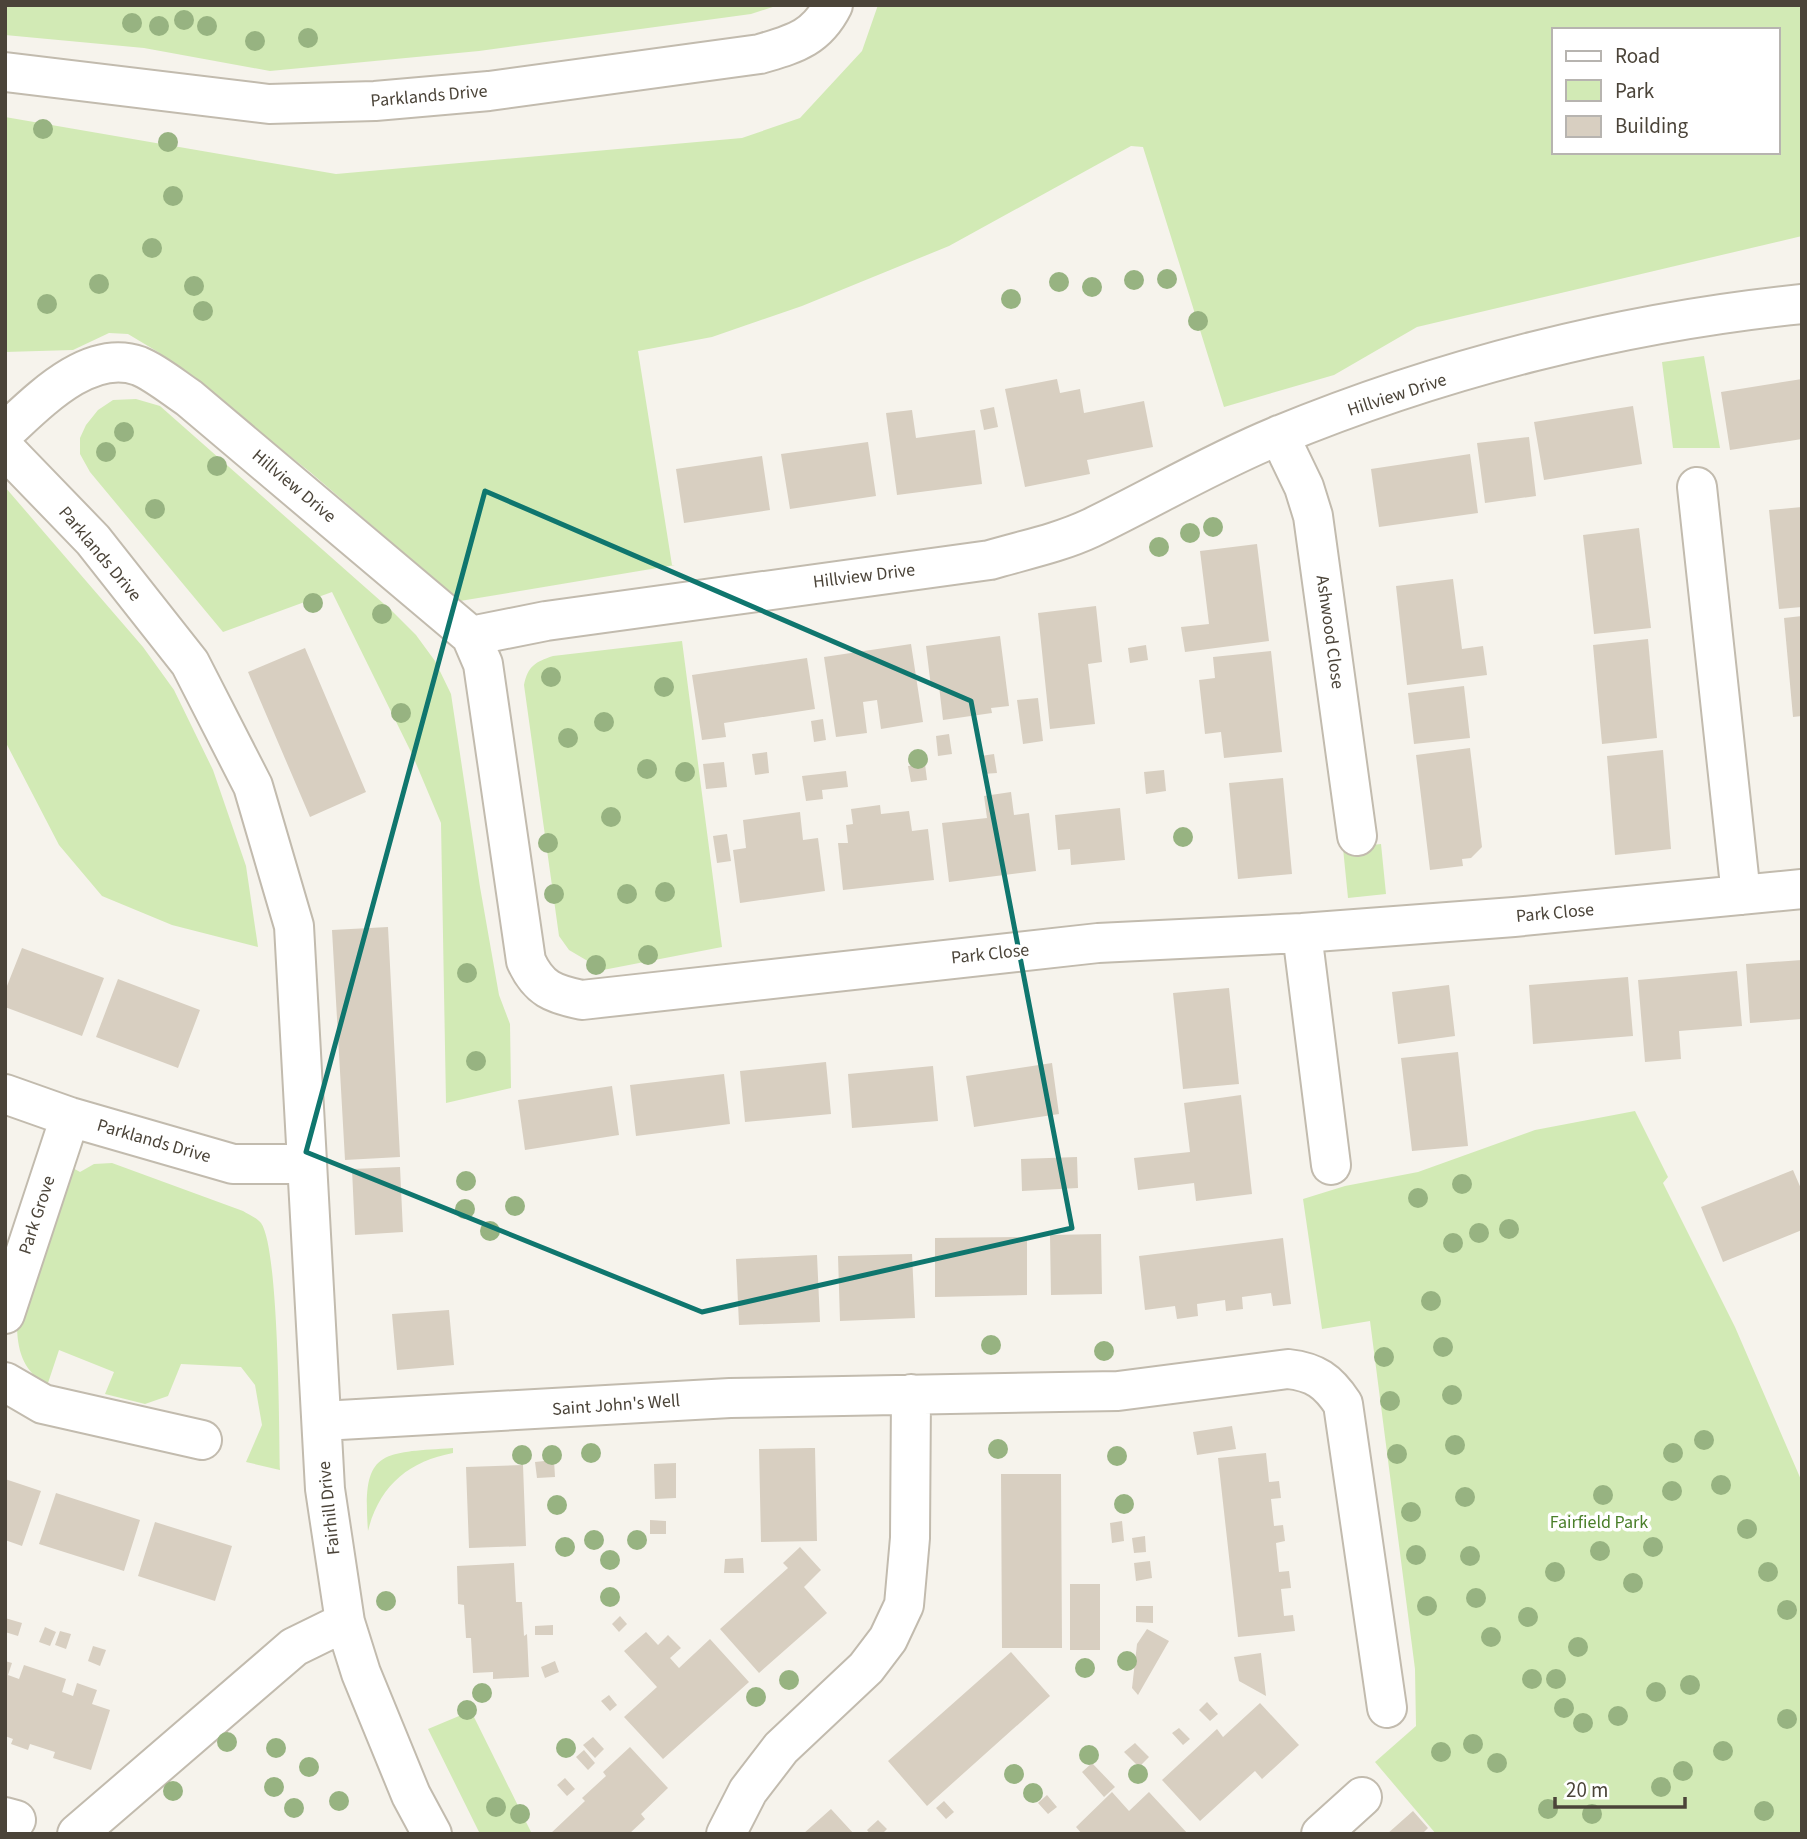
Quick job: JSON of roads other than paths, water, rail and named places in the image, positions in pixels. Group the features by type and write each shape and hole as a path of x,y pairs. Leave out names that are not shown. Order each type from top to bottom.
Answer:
{"street":[{"name":"Parklands Drive","path":"5,72 269,104 375,101 489,91 760,54 803,41 827,18 833,5"},
{"name":"Hillview Drive","path":"5,432 51,393 83,372 111,361 140,367 190,398 471,636 546,621 990,560 1057,542 1090,528 1223,459 1279,435 1407,389 1519,356 1707,314 1802,304"},
{"name":"Ashwood Close","path":"1279,435 1304,487 1314,516 1357,836"},
{"name":"Parklands Drive","path":"5,449 93,540 190,663 253,786 293,926 307,1164 233,1164 70,1117 5,1094"},
{"path":"1697,487 1741,895"},
{"name":"Park Close","path":"471,636 485,674 527,961 535,980 550,993 582,1000 1098,943 1302,933 1802,889"},
{"path":"1302,933 1331,1165"},
{"name":"Park Grove","path":"5,1314 70,1117"},
{"name":"Fairhill Drive","path":"307,1164 329,1526 345,1622 361,1673 411,1795 432,1834"},
{"name":"Saint John's Well","path":"322,1421 730,1398 1118,1391 1288,1368 1308,1371 1321,1377 1343,1404 1387,1708"},
{"path":"5,1382 43,1404 202,1440"},
{"path":"726,1834 748,1791 781,1748 866,1668 888,1639 904,1605 910,1538 911,1394"},
{"path":"76,1834 294,1647 345,1622"},
{"path":"1321,1834 1362,1797"}],"park label":[{"name":"Fairfield Park","path":"1599,1522"}]}
